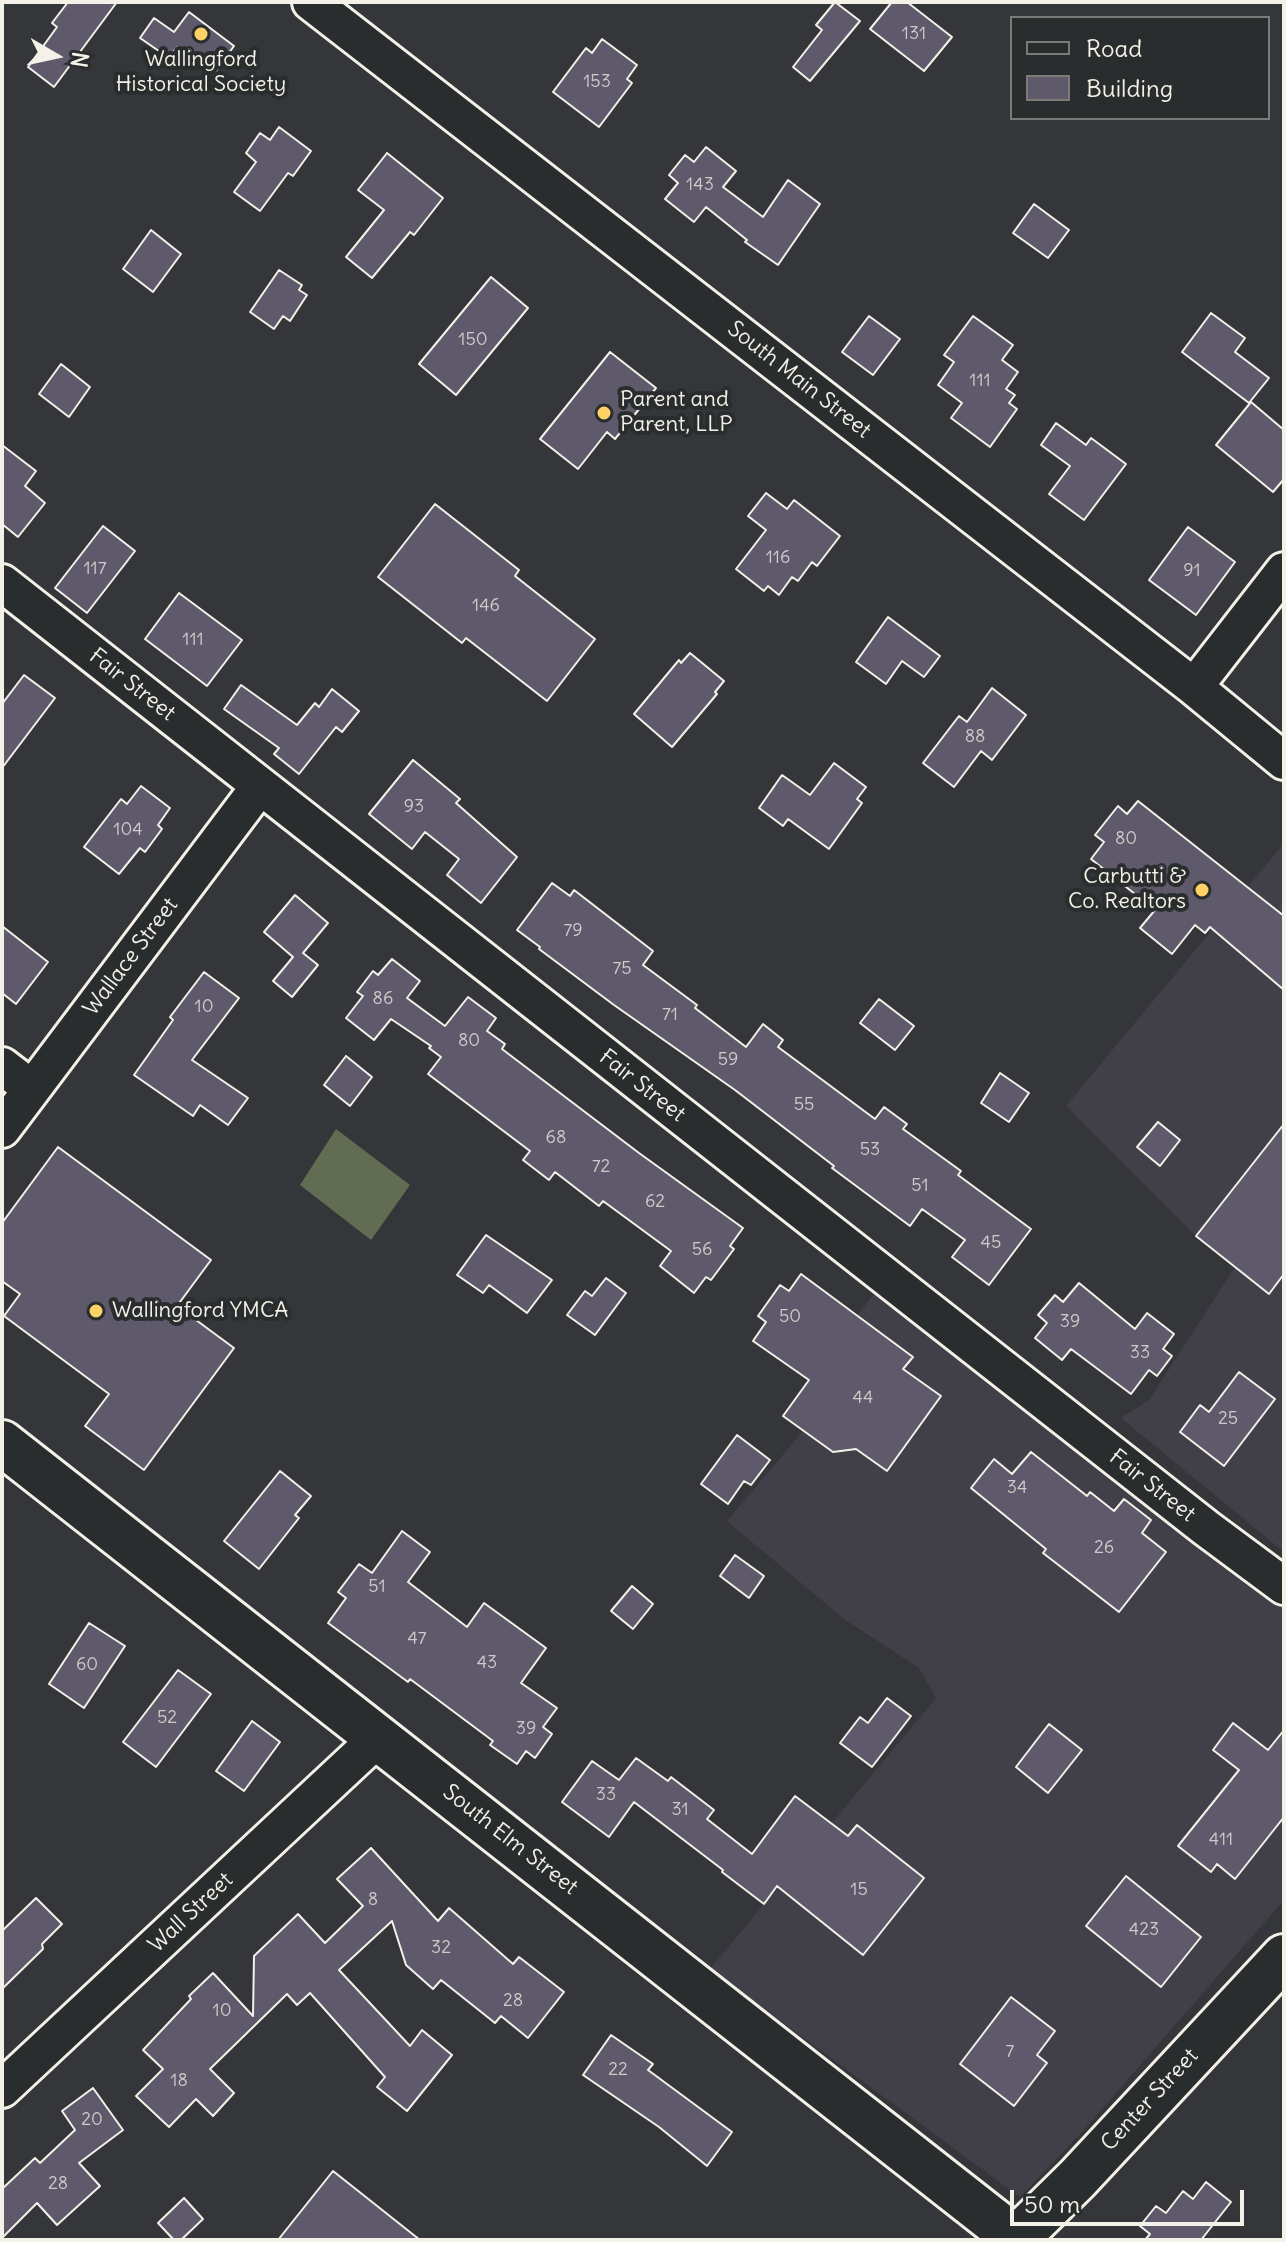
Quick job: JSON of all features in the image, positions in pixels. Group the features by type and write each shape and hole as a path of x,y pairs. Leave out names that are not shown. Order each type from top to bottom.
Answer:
{"main road":[{"name":"South Elm Street","path":"2,1443 1016,2240"},
{"name":"Center Street","path":"1016,2240 1284,1957"}],"street":[{"name":"South Main Street","path":"311,2 1194,687 1284,761"},
{"path":"1194,687 1284,571"},
{"name":"Fair Street","path":"2,583 1284,1586"},
{"name":"Wallace Street","path":"2,1129 260,786"},
{"path":"2,1066 32,1089"},
{"name":"Wall Street","path":"2,2089 379,1737"}],"shaded area":[{"path":"1284,843 1284,1552 1121,1418 1149,1400 1235,1267 1196,1236 1066,1106"},
{"path":"875,1292 1284,1609 1284,1900 1082,2132 1020,2197 710,1969 936,1698 919,1668 844,1619 727,1521 803,1431 783,1416"}],"green space":[{"path":"336,1129 410,1185 371,1240 300,1185"}],"building":[{"path":"68,2 117,2 54,87 28,67 57,27 52,23"},
{"path":"835,2 860,21 810,81 793,67 822,30 816,25"},
{"path":"892,2 907,2 952,37 924,71 870,29"},
{"path":"189,12 234,46 214,74 177,47 169,58 140,38 154,18 174,32"},
{"path":"602,39 637,65 627,79 632,83 599,127 553,92 586,48 592,53"},
{"path":"279,127 311,151 293,176 288,173 260,211 234,192 256,162 246,153 260,133 270,140"},
{"path":"706,147 736,171 723,187 763,217 788,180 820,204 778,265 745,242 747,240 706,207 694,222 665,199 678,183 669,175 685,155 694,162"},
{"path":"387,153 443,198 414,235 410,232 372,278 346,257 384,210 358,190"},
{"path":"1034,204 1069,230 1048,258 1013,233"},
{"path":"151,230 181,254 153,292 123,269"},
{"path":"279,270 302,285 299,290 307,295 290,321 283,316 274,329 250,312"},
{"path":"491,277 528,308 456,395 419,364"},
{"path":"1211,313 1245,338 1235,352 1269,378 1249,403 1182,352"},
{"path":"869,316 900,339 873,375 842,352"},
{"path":"973,316 1013,345 1002,360 1018,372 1006,389 1015,395 1009,403 1017,409 990,447 951,418 962,403 938,385 954,362 944,355"},
{"path":"610,352 656,388 615,439 607,432 578,469 540,439"},
{"path":"61,364 90,387 69,417 39,394"},
{"path":"1251,402 1284,430 1284,479 1273,492 1216,445"},
{"path":"1056,423 1086,445 1091,438 1126,464 1084,520 1049,494 1070,466 1041,445"},
{"path":"2,445 36,471 25,486 45,503 18,537 2,524"},
{"path":"766,493 787,509 794,500 840,536 817,566 812,562 798,581 792,577 779,595 768,586 764,591 736,569 766,530 748,516"},
{"path":"435,504 519,570 515,576 595,639 547,701 466,638 462,643 378,577"},
{"path":"103,526 135,551 87,613 55,588"},
{"path":"1188,527 1235,562 1196,615 1149,580"},
{"path":"179,593 242,640 207,686 145,639"},
{"path":"888,617 940,656 924,677 902,661 886,684 856,662"},
{"path":"690,653 724,681 715,692 717,694 672,747 634,714 679,660 681,663"},
{"path":"24,675 55,698 2,768 2,704"},
{"path":"241,685 297,725 315,703 319,707 332,689 359,711 342,732 336,727 299,774 274,754 279,748 224,709"},
{"path":"992,688 1026,715 992,760 981,751 954,787 923,763 959,716 967,722"},
{"path":"413,760 460,799 456,803 517,857 481,903 447,875 459,859 425,832 412,849 369,814"},
{"path":"834,763 866,787 857,799 862,803 829,849 788,819 783,826 759,808 782,775 810,795"},
{"path":"141,786 170,808 158,825 162,829 145,852 140,848 119,874 84,847 121,799 127,804"},
{"path":"1138,801 1284,916 1284,990 1210,927 1205,933 1195,925 1172,954 1140,928 1155,910 1091,859 1104,842 1095,835 1118,806 1127,814"},
{"path":"552,883 570,896 574,890 653,951 643,965 746,1047 763,1024 783,1040 778,1047 875,1119 884,1107 907,1124 903,1129 961,1171 958,1175 1031,1229 989,1285 952,1257 965,1240 922,1209 910,1226 735,1090 614,1005 517,930"},
{"path":"295,895 328,923 303,953 318,965 292,997 273,981 293,957 264,932"},
{"path":"2,926 48,962 16,1004 2,993"},
{"path":"392,959 420,981 407,998 445,1026 468,997 496,1018 487,1031 505,1044 502,1049 743,1228 730,1246 734,1249 711,1280 706,1277 694,1293 660,1266 671,1251 603,1201 599,1206 555,1172 549,1180 523,1160 530,1151 428,1074 441,1057 429,1048 431,1046 391,1019 374,1040 346,1018 363,996 357,992 373,971 378,975"},
{"path":"204,972 239,998 192,1060 248,1098 228,1125 200,1105 193,1116 134,1075 173,1020 170,1017"},
{"path":"879,999 914,1026 895,1050 860,1023"},
{"path":"346,1056 372,1077 350,1106 324,1085"},
{"path":"1000,1073 1029,1093 1009,1122 981,1103"},
{"path":"1158,1122 1180,1140 1160,1166 1137,1147"},
{"path":"1284,1124 1284,1274 1269,1294 1196,1236"},
{"name":"Wallingford YMCA","path":"58,1147 211,1260 177,1306 234,1348 144,1470 85,1426 109,1394 4,1316 20,1294 2,1281 2,1223"},
{"path":"486,1235 552,1280 527,1313 489,1285 483,1293 457,1275"},
{"path":"801,1274 913,1357 903,1369 941,1396 887,1471 856,1449 833,1452 783,1416 809,1380 753,1341 766,1322 758,1316 780,1285 789,1291"},
{"path":"606,1278 626,1293 595,1335 567,1315 585,1291 592,1296"},
{"path":"1079,1283 1135,1329 1147,1313 1174,1334 1163,1349 1172,1356 1157,1376 1149,1370 1131,1394 1071,1349 1062,1360 1035,1338 1047,1323 1038,1315 1055,1295 1063,1302"},
{"path":"1239,1372 1275,1399 1224,1466 1180,1432 1200,1405 1209,1412"},
{"path":"737,1435 770,1460 751,1485 744,1481 728,1504 701,1484"},
{"path":"1031,1452 1087,1496 1090,1492 1114,1511 1124,1499 1151,1520 1142,1533 1166,1552 1119,1612 1043,1553 1046,1549 971,1488 994,1459 1012,1474"},
{"path":"280,1471 311,1496 295,1515 299,1518 259,1569 224,1541"},
{"path":"402,1531 430,1552 408,1582 467,1627 484,1603 546,1648 521,1683 557,1708 543,1727 552,1734 535,1758 526,1751 517,1764 490,1745 493,1741 410,1679 408,1682 328,1623 346,1598 338,1592 359,1564 372,1573"},
{"path":"735,1555 764,1576 749,1598 720,1576"},
{"path":"632,1586 653,1604 633,1629 611,1611"},
{"path":"89,1623 125,1646 84,1708 49,1684"},
{"path":"178,1670 211,1694 156,1767 123,1742"},
{"path":"887,1698 911,1716 872,1767 840,1743 860,1717 868,1723"},
{"path":"252,1721 280,1742 244,1791 216,1771"},
{"path":"1233,1723 1268,1750 1284,1730 1284,1817 1235,1879 1217,1864 1211,1872 1178,1846 1239,1770 1213,1750"},
{"path":"1049,1724 1082,1750 1048,1793 1016,1767"},
{"path":"636,1758 668,1781 671,1777 714,1810 707,1819 752,1854 795,1796 848,1836 857,1825 924,1878 863,1955 777,1886 764,1904 634,1802 609,1837 562,1802 592,1761 619,1780"},
{"path":"371,1848 438,1921 449,1908 513,1964 519,1957 564,1992 528,2038 501,2016 495,2023 441,1980 433,1989 406,1965 392,1921 339,1970 410,2046 422,2030 452,2055 407,2111 377,2087 385,2077 310,1993 297,2005 287,1994 210,2069 234,2093 213,2116 196,2099 169,2127 136,2096 163,2069 143,2050 213,1973 253,2016 254,1956 298,1914 325,1943 363,1906 337,1879"},
{"path":"1126,1876 1201,1937 1161,1987 1086,1926"},
{"path":"36,1898 62,1924 42,1944 43,1949 2,1989 2,1931"},
{"path":"1011,1997 1055,2031 1037,2055 1047,2063 1014,2106 960,2064"},
{"path":"611,2035 653,2064 648,2070 732,2132 707,2166 659,2127 583,2075"},
{"path":"93,2088 123,2130 79,2163 100,2186 57,2225 37,2203 2,2238 2,2189 35,2158 40,2163 75,2130 62,2111"},
{"path":"333,2171 420,2240 278,2240"},
{"path":"1206,2182 1231,2202 1201,2240 1145,2240 1150,2234 1140,2226 1156,2206 1166,2213 1183,2191 1193,2199"},
{"path":"184,2198 203,2219 181,2240 174,2240 158,2223"}],"place":[{"name":"Wallingford Historical Society","path":"201,34"},
{"name":"Parent and Parent, LLP","path":"604,413"},
{"name":"Carbutti & Co. Realtors","path":"1202,890"},
{"name":"Wallingford YMCA","path":"96,1311"}]}
